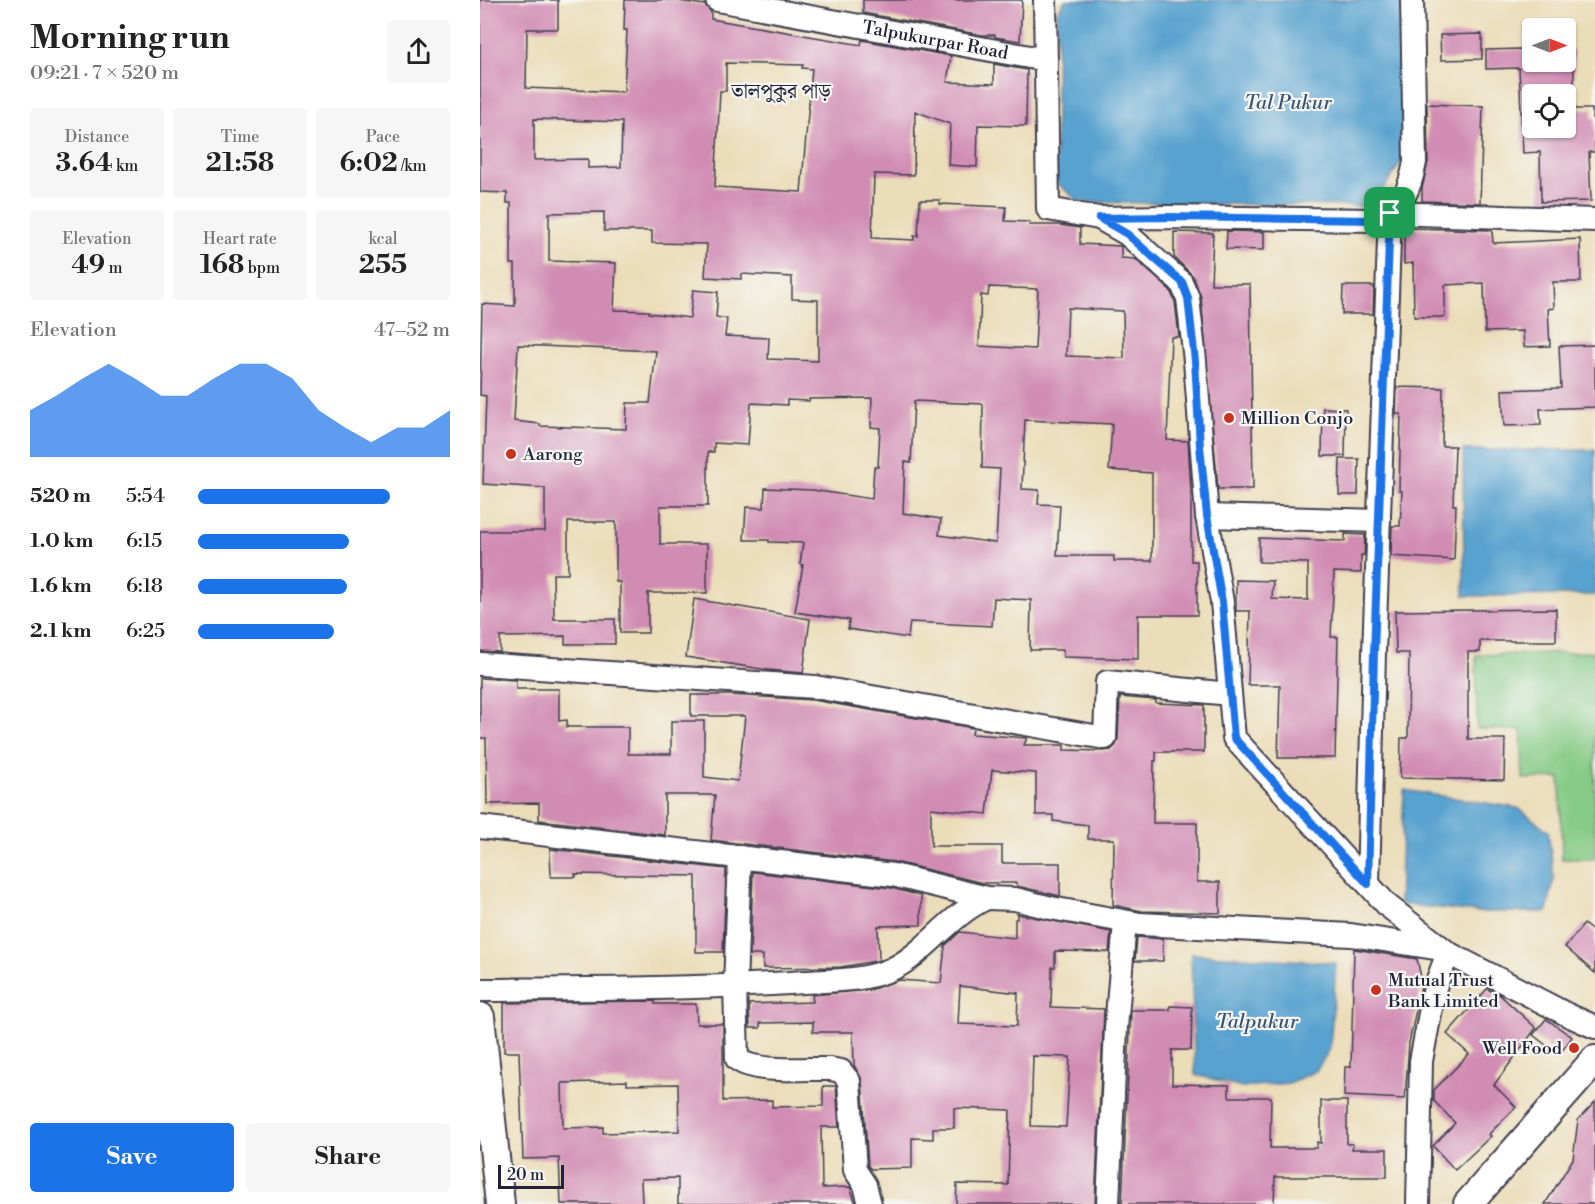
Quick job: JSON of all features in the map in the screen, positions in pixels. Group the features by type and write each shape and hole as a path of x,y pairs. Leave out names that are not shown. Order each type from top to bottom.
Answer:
{"main road":[{"path":"480,1017 500,1204"},
{"path":"1468,1204 1595,1060"}],"street":[{"name":"Talpukurpar Road","path":"717,0 1046,60"},
{"path":"1045,0 1048,209 1099,218 1376,220 1390,213 1405,195 1412,180 1415,162 1412,0"},
{"path":"1390,213 1595,220"},
{"path":"1368,884 1390,213"},
{"path":"1099,218 1127,234 1182,282 1188,298 1207,516 1222,602 1234,738 1388,906 1445,951 1595,1027"},
{"path":"1207,516 1379,521"},
{"path":"480,664 815,687 1105,738 1107,682 1230,694"},
{"path":"480,826 893,875 987,898 1015,899 1125,922 1351,936 1445,951"},
{"path":"740,857 735,986 737,1059 744,1064 759,1067 841,1071 849,1081 855,1170 865,1185 870,1204"},
{"path":"480,990 735,986 868,977 902,963 970,905 987,898"},
{"path":"1108,1204 1116,1028 1125,922"},
{"path":"1418,1204 1421,1061 1445,951"}],"green space":[{"path":"1595,652 1595,859 1562,859 1560,778 1523,779 1521,730 1477,729 1476,655"}],"water":[{"name":"Tal Pukur","path":"1065,0 1408,0 1402,161 1372,206 1079,202 1055,181 1057,13"},
{"path":"1463,450 1595,450 1595,595 1464,596"},
{"path":"1404,790 1518,808 1548,831 1554,879 1547,912 1477,912 1399,904"},
{"name":"Talpukur","path":"1191,954 1336,963 1330,1049 1316,1071 1289,1083 1242,1087 1195,1075"}],"building":[{"path":"480,0 558,0 558,29 527,29 526,88 624,92 627,30 624,30 625,0 672,0 705,5 711,12 711,19 861,45 862,40 951,56 947,82 994,84 994,64 1027,70 1026,126 978,125 977,167 948,165 950,124 915,111 914,175 874,174 872,238 914,240 914,236 918,236 920,200 940,200 940,204 1006,207 1005,221 1080,228 1080,244 1121,246 1121,258 1135,259 1170,290 1175,302 1179,337 1171,337 1167,440 1188,441 1191,561 1197,561 1197,615 1138,615 1138,659 1063,657 1063,650 1030,650 1031,600 994,598 992,626 910,622 908,638 848,629 849,620 795,612 803,565 800,564 803,543 744,540 746,507 764,508 765,488 812,490 872,499 874,467 878,467 880,428 871,427 872,398 787,400 787,405 751,403 748,445 714,443 714,452 708,452 708,506 660,506 660,544 707,544 707,593 648,593 648,633 620,633 620,582 616,582 616,522 568,522 568,574 553,574 554,619 615,619 615,644 565,644 565,636 500,637 500,652 480,651 480,531 545,531 545,488 483,484 486,396 480,395 482,304 515,306 515,264 511,264 511,203 507,203 507,193 480,192","holes":["726,63 803,65 802,68 812,69 801,192 715,187 720,91 726,91","534,119 622,122 621,167 588,168 588,159 534,160","604,212 604,231 652,231 652,243 707,244 705,277 741,279 742,274 792,277 792,299 818,300 818,361 768,359 769,338 725,336 727,319 716,317 718,292 693,290 690,318 649,313 649,311 614,310 616,263 549,261 549,213","989,287 1038,289 1035,349 979,346 981,295 988,296","1068,308 1123,311 1124,358 1066,356","518,345 656,351 650,403 627,403 626,429 540,426 540,424 514,421","914,401 983,404 982,468 1000,469 996,543 939,535 941,519 903,513 905,462 911,463","1025,420 1112,424 1109,470 1152,473 1152,561 1114,561 1114,556 1057,556 1060,505 1038,504 1039,490 1022,489"]},
{"path":"863,0 1022,0 1020,41 863,13"},
{"path":"1482,34 1482,59 1441,60 1440,35"},
{"path":"1522,49 1522,72 1574,72 1574,84 1522,84 1522,132 1519,68 1486,69 1486,50"},
{"path":"1427,104 1483,106 1480,203 1422,201 1422,189 1428,162"},
{"path":"1576,109 1592,109 1592,118 1595,118 1595,152 1589,152 1591,201 1541,202 1540,152 1523,153 1522,138 1576,138"},
{"path":"1404,228 1492,230 1493,243 1580,239 1581,282 1553,282 1554,308 1548,309 1550,346 1524,347 1523,331 1485,332 1484,283 1445,285 1445,317 1414,317 1413,263 1404,264"},
{"path":"1227,231 1264,232 1264,250 1226,249"},
{"path":"1174,232 1213,233 1211,284 1250,284 1253,489 1218,489 1201,297 1193,276 1174,257"},
{"path":"1343,286 1374,286 1373,314 1342,314"},
{"path":"1595,345 1595,407 1540,409 1541,425 1504,426 1502,390 1561,388 1559,346"},
{"path":"1397,387 1443,388 1442,446 1455,446 1454,560 1391,556 1392,526 1400,526 1402,491 1399,491 1401,414 1396,414"},
{"path":"1323,408 1346,409 1345,456 1322,456"},
{"path":"1340,459 1359,459 1358,495 1339,495"},
{"path":"1345,534 1365,535 1364,555 1361,555 1361,573 1334,572 1331,637 1338,637 1335,758 1278,758 1280,685 1248,685 1250,611 1236,611 1236,580 1273,581 1272,599 1308,600 1308,563 1259,562 1259,538 1345,541"},
{"path":"694,599 810,619 803,673 686,657"},
{"path":"1556,609 1556,641 1480,641 1480,652 1468,652 1468,739 1505,739 1504,780 1400,778 1401,738 1408,738 1409,653 1396,653 1395,611"},
{"path":"480,678 516,680 516,689 559,689 559,721 567,720 567,727 628,727 628,754 671,754 671,721 704,721 704,777 738,781 745,716 691,716 691,695 813,700 973,728 972,734 1027,738 1024,745 1064,745 1064,750 1103,751 1111,750 1118,739 1120,697 1156,700 1156,703 1204,705 1204,752 1156,752 1153,823 1197,823 1197,882 1220,882 1220,913 1142,911 1113,905 1114,839 1088,839 1088,825 1053,821 1053,815 1036,815 1036,773 992,770 987,814 931,808 931,846 1002,846 1002,863 1060,863 1060,896 1017,886 1017,883 983,883 895,862 711,840 715,795 665,795 665,835 539,820 539,803 487,804 486,738 480,738"},
{"path":"550,849 726,869 723,952 696,952 696,876 575,874 576,877 551,877"},
{"path":"753,872 891,888 921,896 921,925 878,926 879,960 876,961 841,967 763,968 763,955 750,955"},
{"path":"1017,914 1111,932 1109,952 1055,951 1055,967 1052,967 1051,1007 1104,1009 1095,1204 956,1204 957,1184 1008,1185 1010,1110 954,1108 954,1128 933,1128 933,1139 912,1138 912,1168 871,1169 868,1166 862,1080 854,1065 853,1032 813,1032 813,1022 760,1023 760,1028 750,1028 749,1004 813,1002 812,995 870,990 899,980 941,983 945,946 960,932 1015,938 1015,919 1017,919","holes":["960,986 1018,993 1017,1026 958,1024","1033,1056 1070,1057 1066,1127 1031,1126"]},
{"path":"1584,924 1595,933 1595,973 1565,947"},
{"path":"1137,937 1163,939 1163,961 1135,961"},
{"path":"1354,949 1417,959 1422,982 1409,1043 1405,1099 1344,1096 1345,1067 1351,1067"},
{"path":"1487,989 1500,995 1536,1028 1494,1085 1516,1107 1489,1134 1491,1136 1455,1170 1433,1146 1455,1123 1434,1101 1434,1090 1469,1054 1447,1034"},
{"path":"655,1001 655,1004 696,1004 697,1024 723,1024 723,1101 772,1100 772,1107 823,1106 823,1086 836,1086 839,1127 821,1127 822,1188 850,1187 856,1204 678,1204 678,1178 641,1179 642,1204 561,1204 559,1158 523,1159 519,1052 504,1052 504,1003","holes":["627,1081 627,1085 678,1084 679,1131 603,1133 603,1127 563,1128 562,1083"]},
{"path":"1170,1006 1192,1007 1191,1050 1172,1050 1172,1084 1229,1085 1229,1097 1271,1097 1270,1148 1317,1148 1317,1142 1321,1143 1321,1101 1347,1101 1347,1144 1353,1144 1352,1149 1387,1149 1387,1177 1275,1177 1274,1204 1122,1204 1131,1010 1170,1010"},
{"path":"1546,1019 1572,1037 1559,1055 1533,1035"},
{"path":"1595,1102 1595,1204 1545,1204 1573,1159 1578,1120"}],"place":[{"name":"Million Conjo","path":"1229,418"},
{"name":"Aarong","path":"511,454"},
{"name":"Mutual Trust Bank Limited","path":"1376,990"},
{"name":"Well Food","path":"1574,1048"}],"district":[{"name":"তালপুকুর পাড়","path":"781,92"}],"route":[{"path":"1390,213 1368,884 1234,738 1222,602 1207,516 1188,298 1182,282 1127,234 1099,218 1376,220 1390,213"}]}
